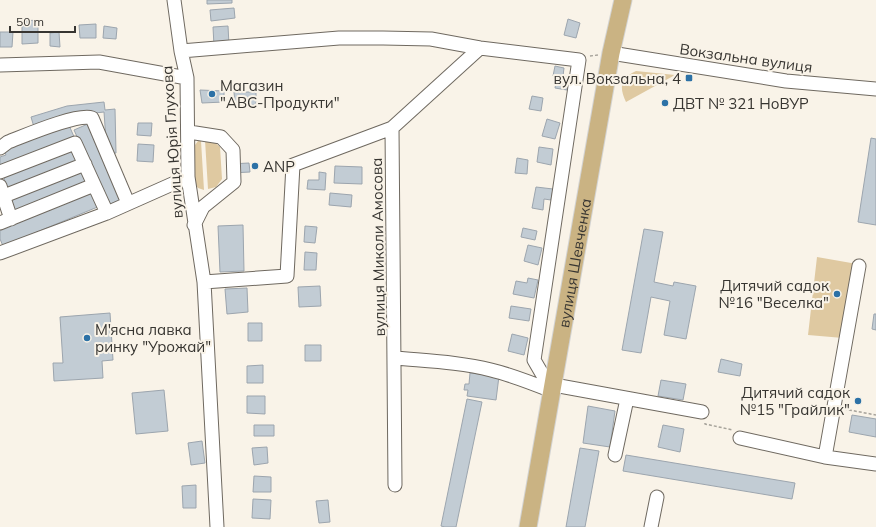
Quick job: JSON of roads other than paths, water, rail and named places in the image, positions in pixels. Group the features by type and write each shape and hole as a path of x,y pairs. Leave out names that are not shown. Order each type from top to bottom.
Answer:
{"main road":[{"name":"вулиця Шевченка","path":"528,527 612,53 623,0"}],"street":[{"name":"вулиця Юрія Глухова","path":"174,0 181,51 187,78 189,132 188,177 194,225 204,282 217,527"},
{"path":"181,51 339,38 431,39 480,48 579,60 534,360 553,388"},
{"path":"204,282 287,276 292,164 392,128 480,48"},
{"name":"Вокзальна вулиця","path":"612,53 786,81 876,89"},
{"path":"0,65 99,62 187,78"},
{"path":"0,148 8,142 69,120 88,117 92,118 128,203"},
{"name":"вулиця Миколи Амосова","path":"392,128 395,485"},
{"path":"189,132 221,137 233,150 234,182 203,208 194,225"},
{"path":"0,172 75,143 107,214"},
{"path":"85,164 2,191 6,221 94,185"},
{"path":"0,253 107,214 128,203 188,177"},
{"path":"825,456 859,266"},
{"path":"395,358 454,363 522,378 553,388 702,412"},
{"path":"615,455 627,399"},
{"path":"740,438 825,456 876,464"},
{"path":"651,527 657,497"}],"place":[{"name":"вул. Вокзальна, 4","path":"689,78"},
{"name":"Магазин \"ABC-Продукти\"","path":"212,94"},
{"name":"ДВТ № 321 НоВУР","path":"665,103"},
{"name":"ANP","path":"255,166"},
{"name":"Дитячий садок №16 \"Веселка\"","path":"837,294"},
{"name":"М'ясна лавка ринку \"Урожай\"","path":"87,338"},
{"name":"Дитячий садок №15 \"Грайлик\"","path":"858,401"}]}
